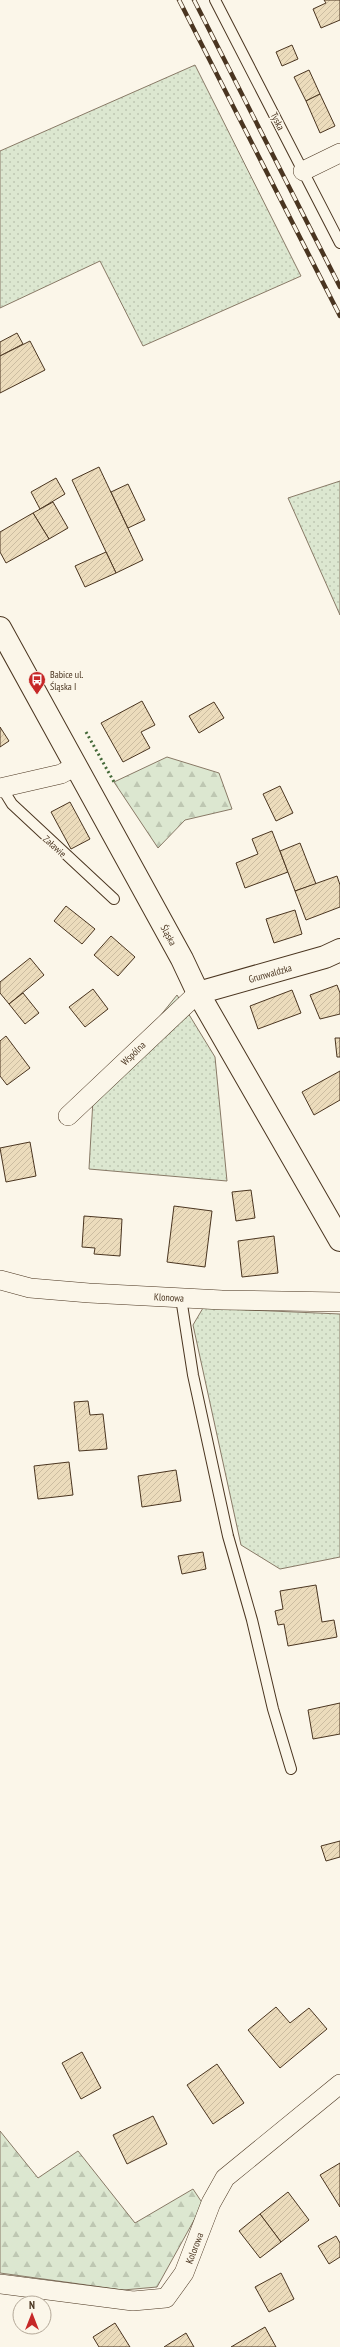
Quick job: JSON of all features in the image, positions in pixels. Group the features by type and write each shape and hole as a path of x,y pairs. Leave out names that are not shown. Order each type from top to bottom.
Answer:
{"main road":[{"name":"Śląska","path":"0,628 198,992 340,1240"},
{"name":"Grunwaldzka","path":"198,992 325,957 340,950"}],"street":[{"path":"303,171 340,153"},
{"name":"Załawie","path":"1,788 61,774 76,766"},
{"name":"Wspólna","path":"68,1116 198,992"},
{"name":"Klonowa","path":"0,1280 30,1288 181,1298 340,1302"},
{"name":"Kolorowa","path":"0,2284 134,2301 166,2298 184,2273 211,2203 225,2178 340,2084"}],"lane":[{"name":"Tyska","path":"216,0 340,243"},
{"name":"Załawie","path":"1,788 12,804 114,899"},
{"path":"181,1298 193,1375 228,1536 252,1620 273,1709 291,1770"}],"green space":[{"path":"195,65 301,276 143,346 100,261 0,308 0,151"},
{"path":"340,481 340,615 288,498"},
{"path":"167,757 219,773 232,809 185,820 158,848 114,782"},
{"path":"177,995 215,1057 227,1181 89,1169 94,1082 160,1016"},
{"path":"203,1308 340,1314 340,1557 280,1569 241,1545 193,1325"},
{"path":"0,2131 38,2178 78,2151 135,2223 193,2189 203,2204 157,2287 123,2290 0,2273"}],"building":[{"path":"324,0 340,0 340,20 321,28 313,9 326,3"},
{"path":"292,45 298,59 282,66 276,52"},
{"path":"309,70 320,94 306,101 294,77"},
{"path":"320,94 335,126 320,133 306,101"},
{"path":"17,333 23,344 0,356 0,342"},
{"path":"30,341 45,370 0,393 0,356"},
{"path":"99,467 143,560 116,573 72,480"},
{"path":"56,478 65,494 40,509 31,492"},
{"path":"128,484 145,520 128,528 111,492"},
{"path":"53,502 68,528 49,539 33,513"},
{"path":"33,513 49,539 6,563 0,552 0,532"},
{"path":"106,552 116,573 85,587 75,566"},
{"path":"142,701 155,725 141,732 150,748 123,762 101,723"},
{"path":"214,702 224,718 199,733 189,716"},
{"path":"0,727 9,741 0,747"},
{"path":"280,786 293,813 276,821 263,794"},
{"path":"70,802 90,839 71,849 51,812"},
{"path":"272,831 288,872 245,888 236,863 258,854 252,839"},
{"path":"300,843 316,884 295,891 280,851"},
{"path":"337,876 340,885 340,907 306,920 295,891"},
{"path":"66,906 95,929 82,944 54,921"},
{"path":"295,910 302,934 274,943 266,919"},
{"path":"111,936 135,957 118,976 94,955"},
{"path":"30,958 44,975 9,1004 0,993 0,982"},
{"path":"337,985 340,993 340,1014 320,1019 310,995"},
{"path":"93,989 108,1009 85,1027 69,1007"},
{"path":"292,990 301,1013 258,1029 250,1006"},
{"path":"23,993 39,1013 25,1024 9,1004"},
{"path":"6,1036 30,1068 7,1085 0,1076 0,1041"},
{"path":"335,1038 340,1038 340,1057 337,1057"},
{"path":"340,1071 340,1100 314,1115 302,1092"},
{"path":"30,1142 36,1176 6,1182 0,1148"},
{"path":"251,1190 255,1218 236,1221 232,1192"},
{"path":"174,1206 212,1211 205,1267 167,1262"},
{"path":"84,1216 122,1219 120,1256 94,1254 95,1248 82,1247"},
{"path":"274,1236 278,1273 242,1277 238,1241"},
{"path":"88,1401 90,1415 103,1414 107,1449 79,1451 74,1402"},
{"path":"69,1462 73,1495 38,1499 34,1466"},
{"path":"176,1470 181,1501 142,1507 138,1476"},
{"path":"203,1552 206,1569 182,1574 178,1556"},
{"path":"316,1585 322,1622 334,1620 337,1637 288,1646 284,1624 278,1625 275,1611 283,1609 280,1591"},
{"path":"340,1703 340,1734 313,1739 308,1710"},
{"path":"340,1841 340,1857 326,1861 321,1846"},
{"path":"276,2007 290,2023 309,2008 327,2029 280,2068 248,2030"},
{"path":"82,2052 101,2088 81,2099 62,2063"},
{"path":"217,2064 244,2103 213,2124 187,2085"},
{"path":"153,2116 167,2144 127,2164 113,2135"},
{"path":"340,2163 340,2207 320,2175"},
{"path":"288,2192 309,2220 281,2242 260,2214"},
{"path":"260,2214 281,2242 260,2258 239,2231"},
{"path":"336,2236 340,2243 340,2257 329,2264 318,2246"},
{"path":"281,2273 294,2299 269,2312 255,2287"},
{"path":"115,2323 130,2347 99,2347 93,2337"},
{"path":"265,2327 276,2347 231,2347"},
{"path":"186,2333 194,2347 164,2347"}],"railway":[{"path":"179,0 340,316"},
{"path":"194,0 340,287"}],"hedge":[{"path":"86,732 114,782"}],"place":[{"name":"Babice ul. Śląska I","path":"37,695"}]}
